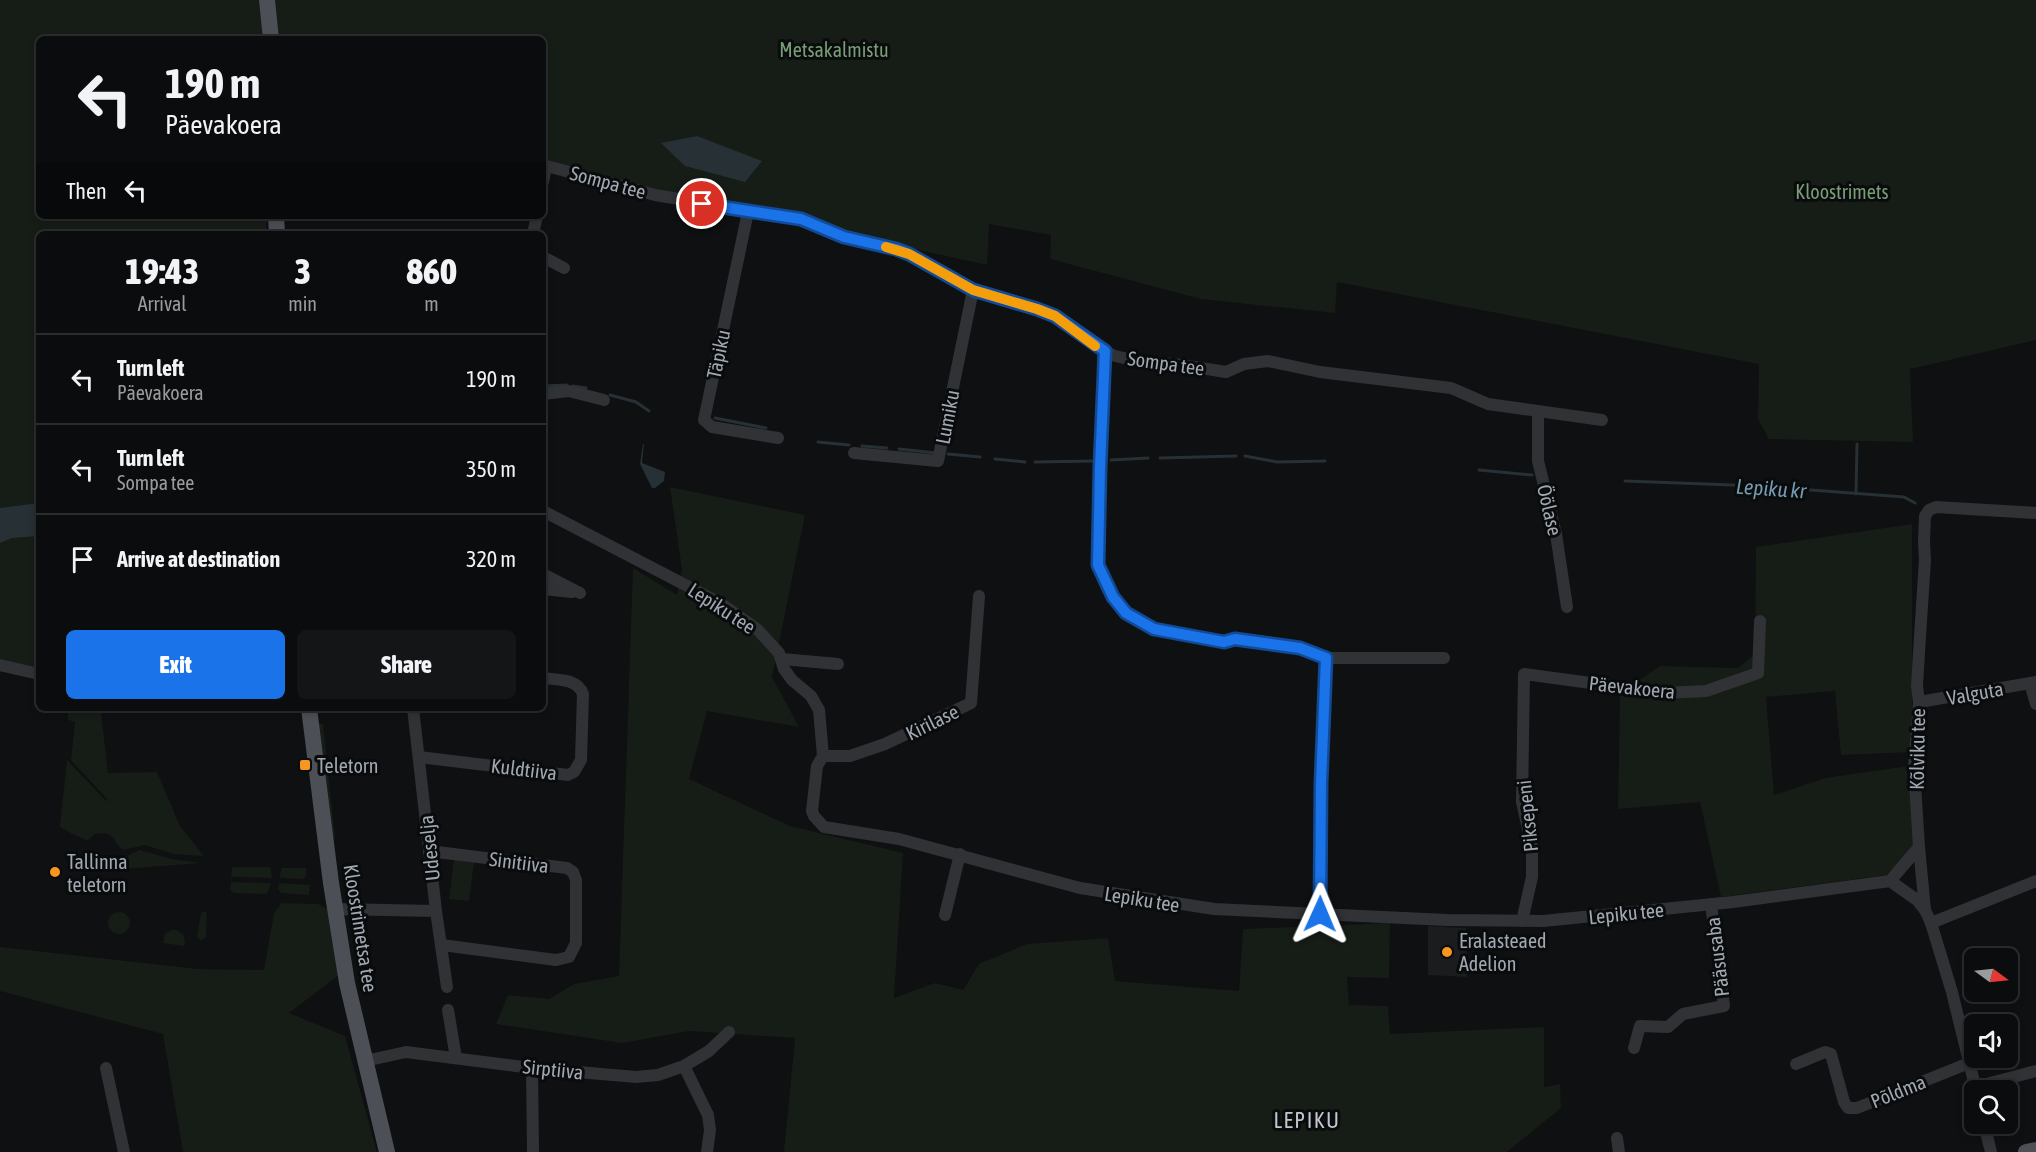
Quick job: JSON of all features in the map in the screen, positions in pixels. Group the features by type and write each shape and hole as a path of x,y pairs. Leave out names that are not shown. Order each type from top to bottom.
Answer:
{"main road":[{"path":"267,0 271,36"},
{"name":"Kloostrimetsa tee","path":"309,711 347,983 387,1152"},
{"path":"2026,1152 2036,1150"}],"street":[{"name":"Sompa tee","path":"546,165 655,195 801,219 844,237 896,249 973,290 1055,316 1105,351 1133,360 1226,372 1244,364 1268,361 1320,372 1451,388 1488,404 1602,420"},
{"name":"Täpiku","path":"748,212 704,420 711,427 778,438"},
{"path":"546,259 564,268"},
{"name":"Lumiku","path":"854,453 938,461 973,290"},
{"path":"1105,351 1098,565 1113,597 1126,613 1154,629 1224,642 1235,639 1300,648 1326,658 1443,658"},
{"path":"546,394 570,392 604,400"},
{"name":"Öölase","path":"1538,412 1538,461 1556,534 1567,607"},
{"name":"Kõlviku tee","path":"1964,1042 1952,992 1925,910 1919,847 1914,768 1923,612 1925,516 1929,510 1936,507 2036,513"},
{"name":"Lepiku tee","path":"546,513 720,603 758,630 779,653 784,669 792,680 811,696 819,710 823,756 817,766 812,811 824,826 899,839 960,854 1057,883 1139,899 1214,909 1447,920 1522,921 1620,914 1711,904 1890,880"},
{"path":"546,575 580,592 546,589"},
{"name":"Kirilase","path":"823,756 850,756 885,744 971,703 979,596"},
{"name":"Päevakoera","path":"1524,674 1664,693 1706,691 1758,673 1760,621"},
{"path":"1320,914 1321,783 1326,658"},
{"path":"782,659 838,664"},
{"path":"0,665 36,673"},
{"name":"Piksepeni","path":"1522,921 1532,877 1532,848 1522,802 1524,674"},
{"name":"Kuldtiiva","path":"419,757 568,774 574,772 581,760 583,694 574,683 546,678"},
{"name":"Valguta","path":"1919,702 2033,683 2036,704"},
{"name":"Udeselja","path":"413,711 447,987"},
{"path":"1919,847 1890,880 1917,900 1925,910"},
{"name":"Sinitiiva","path":"429,851 567,868 573,872 576,880 576,943 569,957 556,960 442,945"},
{"path":"945,915 960,854"},
{"path":"1931,923 2036,880"},
{"name":"Pääsusaba","path":"1634,1048 1640,1026 1668,1027 1683,1014 1724,1006 1711,904"},
{"path":"335,909 436,911"},
{"path":"448,1010 456,1058"},
{"name":"Sirptiiva","path":"365,1061 406,1052 532,1068 636,1077 658,1075 684,1066 709,1051 729,1032"},
{"name":"Põldma","path":"1796,1064 1825,1052 1831,1054 1844,1102 1848,1108 1857,1108 1964,1065"},
{"path":"684,1066 708,1115 710,1130 707,1152"},
{"path":"106,1068 124,1152"},
{"path":"532,1068 532,1152"},
{"path":"2006,1080 2036,1071"},
{"path":"1986,1134 1991,1152"},
{"path":"1617,1138 1619,1152"}],"shaded area":[{"path":"697,136 762,161 745,182 685,166 661,143"},
{"path":"643,444 642,463 665,472 664,481 655,488 652,488 640,464"},
{"path":"36,503 36,536 12,538 0,543 0,508"},
{"name":"Eralasteaed Adelion","path":"1428,926 1466,928 1467,977 1428,975"}],"green space":[{"path":"0,0 2036,0 2036,340 1910,369 1913,442 1769,439 1758,419 1759,364 1337,282 1335,313 1201,299 1050,259 1051,235 989,224 987,265 855,236 806,214 679,196 611,180 546,160 546,36 36,36 36,219 266,219 267,231 36,231 36,667 0,660"},
{"path":"670,487 805,515 772,677 799,727 707,711 689,779 790,826 903,853 894,998 935,983 963,990 979,964 1027,944 1108,938 1115,981 1239,991 1243,929 1390,923 1389,978 1347,977 1349,1005 1388,1006 1390,1034 1544,1027 1544,1087 1560,1084 1561,1108 1507,1152 784,1152 795,1038 689,1031 622,1043 496,1024 508,995 549,999 574,984 619,976 633,568 677,595 682,570"},
{"path":"1912,524 1912,752 1841,755 1835,691 1766,697 1774,795 1825,778 1909,766 1915,848 1886,875 1721,897 1700,802 1618,809 1620,693 1660,666 1738,668 1755,654 1756,547"},
{"path":"68,711 101,712 108,773 157,772 180,826 204,856 173,854 145,845 123,850 110,835 95,834 87,841 60,826 67,760 106,801 108,800 71,760 75,722 68,720"},
{"path":"317,723 323,724 335,837 333,841"},
{"path":"140,850 172,859 201,863 99,871"},
{"path":"454,859 474,862 469,901 449,899"},
{"path":"234,867 269,867 272,878 231,877"},
{"path":"282,868 306,868 306,876 303,879 279,878"},
{"path":"231,882 271,883 267,894 234,893 230,890"},
{"path":"279,883 310,885 309,895 281,893 278,889"},
{"path":"282,903 318,904 328,909 339,975 289,1013 345,1036 377,1152 183,1152 163,1034 0,991 0,947 198,969 264,970 274,913"},
{"path":"204,911 207,913 206,937 201,941 197,936 201,913"},
{"path":"119,912 127,915 130,923 127,931 119,934 111,931 108,923 111,915"},
{"path":"174,929 183,934 184,946 163,943 165,933"}],"waterway":[{"name":"Lepiku kr","path":"546,386 567,385"},
{"name":"Lepiku kr","path":"573,386 586,388"},
{"name":"Lepiku kr","path":"610,395 636,402 649,411"},
{"name":"Lepiku kr","path":"715,418 766,428"},
{"name":"Lepiku kr","path":"818,442 849,445"},
{"path":"1856,494 1857,444"},
{"name":"Lepiku kr","path":"862,446 887,448"},
{"name":"Lepiku kr","path":"899,449 936,453"},
{"name":"Lepiku kr","path":"948,454 980,457"},
{"name":"Lepiku kr","path":"1160,458 1236,456"},
{"name":"Lepiku kr","path":"1245,456 1277,462 1325,461"},
{"name":"Lepiku kr","path":"1111,460 1148,458"},
{"name":"Lepiku kr","path":"995,459 1025,462"},
{"name":"Lepiku kr","path":"1035,462 1093,461"},
{"name":"Lepiku kr","path":"1479,470 1532,475"},
{"name":"Lepiku kr","path":"1625,481 1759,486 1904,497 1915,503"}],"slow traffic":[{"path":"886,247 909,254 973,290 1055,316 1095,346"}],"place":[{"name":"Teletorn","path":"305,765"},
{"name":"Tallinna teletorn","path":"55,872"},
{"name":"Eralasteaed Adelion","path":"1447,952"}],"district":[{"name":"LEPIKU","path":"1307,1120"}],"route":[{"path":"702,204 801,219 844,237 896,249 973,290 1055,316 1105,351 1098,565 1113,597 1126,613 1154,629 1224,642 1235,639 1300,648 1326,658 1321,783 1320,914"}],"park label":[{"name":"Metsakalmistu","path":"834,49"},
{"name":"Kloostrimets","path":"1842,191"}]}
